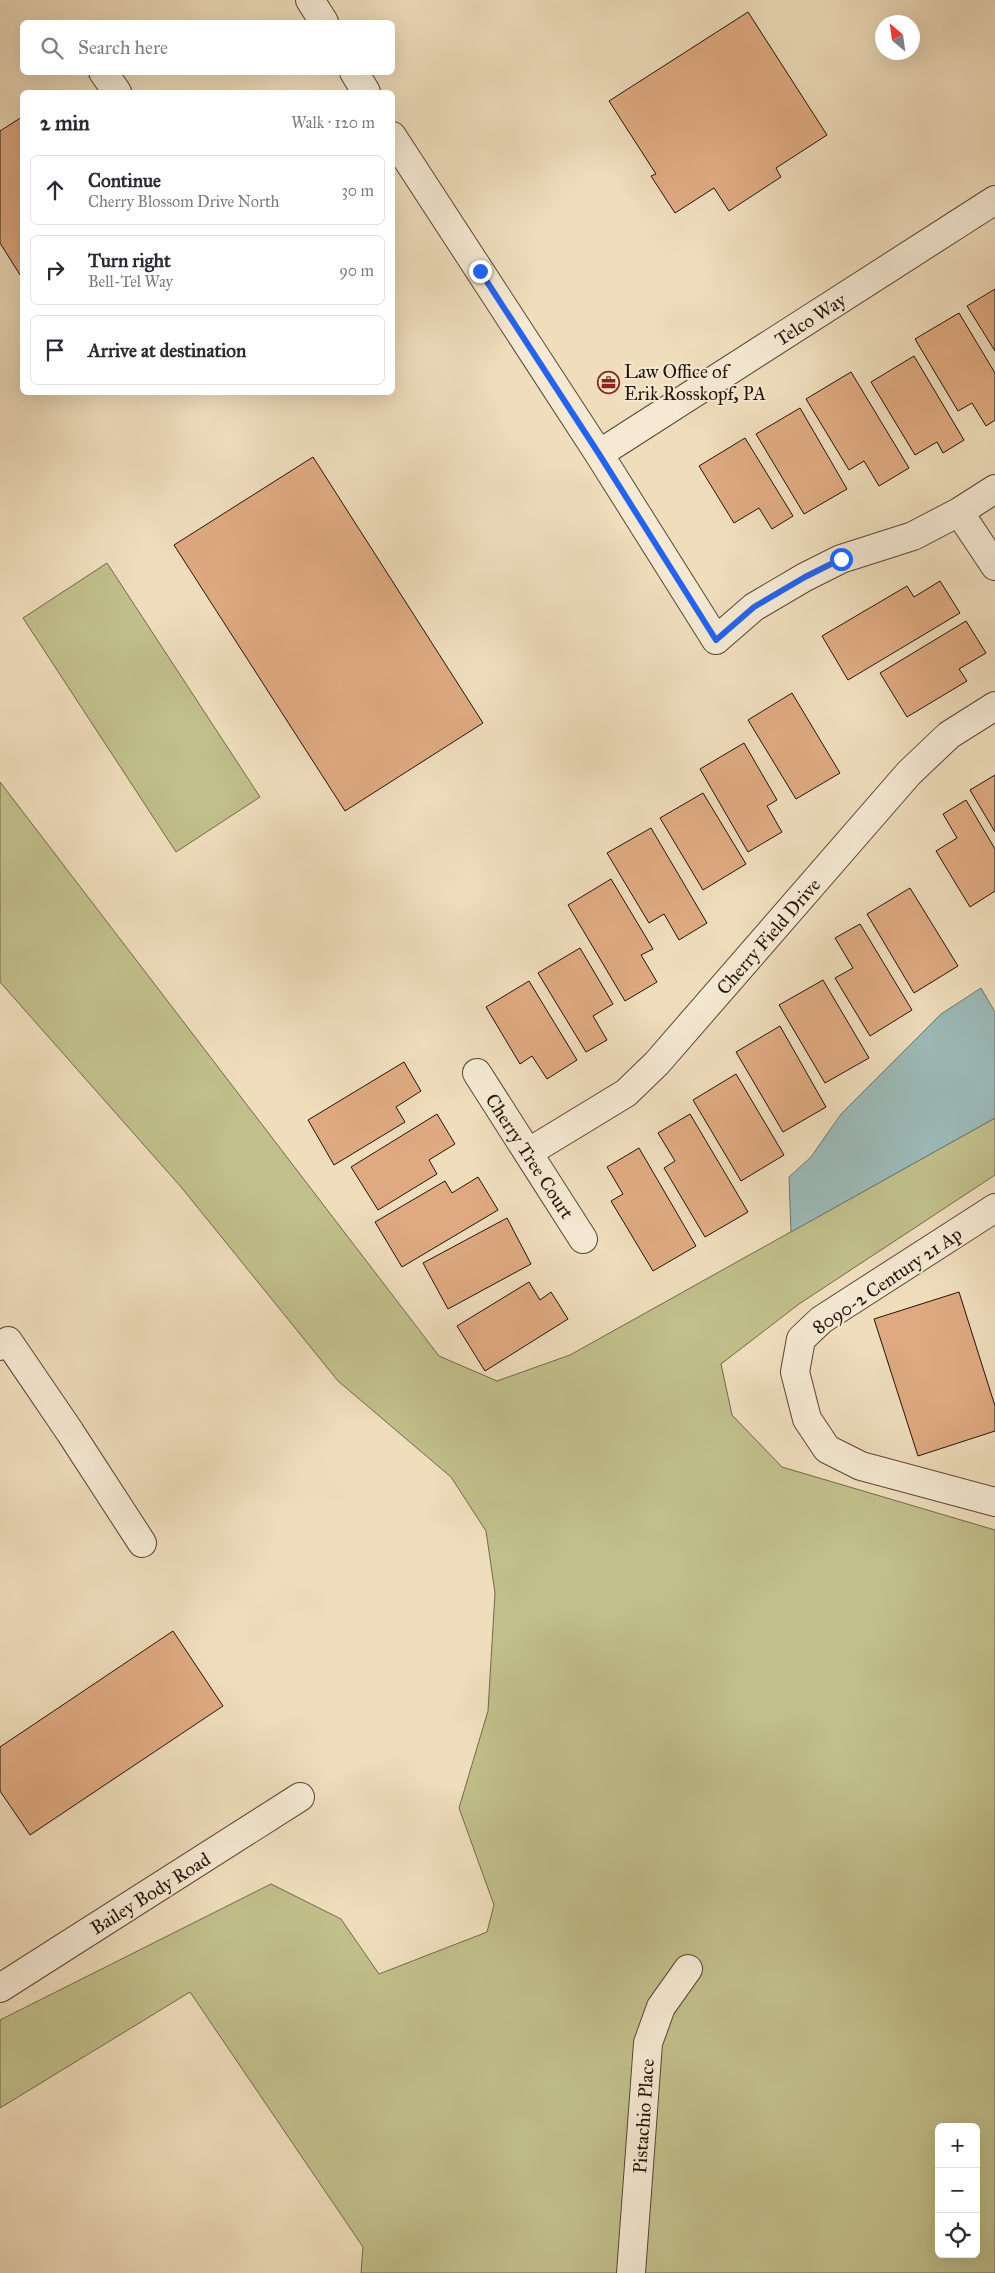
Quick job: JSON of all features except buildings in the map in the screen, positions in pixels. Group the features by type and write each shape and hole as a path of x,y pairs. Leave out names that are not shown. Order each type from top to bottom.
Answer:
{"street":[{"path":"310,0 323,20"},
{"path":"105,75 116,90"},
{"path":"356,75 365,90"},
{"path":"395,141 599,454 716,640 754,607 805,577 841,559 913,536 960,512 995,489"},
{"name":"Telco Way","path":"599,454 995,200"},
{"path":"960,512 995,566"},
{"name":"Cherry Field Drive","path":"529,1152 626,1094 658,1063 909,773 949,734 995,706"},
{"name":"Cherry Tree Court","path":"477,1072 583,1239"},
{"name":"8090-2 Century 21 Ap","path":"995,1208 821,1320 800,1339 795,1372 807,1419 827,1449 861,1466 995,1502"},
{"path":"3,1338 70,1432 142,1543"},
{"name":"Bailey Body Road","path":"0,1988 300,1797"},
{"name":"Pistachio Place","path":"632,2273 648,2043 661,2007 688,1969"}],"shaded area":[{"path":"107,563 260,797 176,852 23,618"},
{"path":"0,782 439,1356 497,1381 570,1355 995,1118 995,1175 799,1304 721,1364 732,1415 782,1467 995,1530 995,2273 361,2273 363,2247 190,1992 0,2108 0,2020 271,1884 341,1919 379,1974 487,1932 494,1905 459,1808 488,1711 495,1593 486,1531 451,1477 338,1381 181,1187 0,982"}],"water":[{"path":"981,988 995,1012 995,1118 791,1232 789,1177 811,1157 841,1114 941,1014"}],"place":[{"name":"Law Office of Erik Rosskopf, PA","path":"608,382"}],"route":[{"path":"480,271 599,454 716,640 754,607 805,577 841,559"}]}
